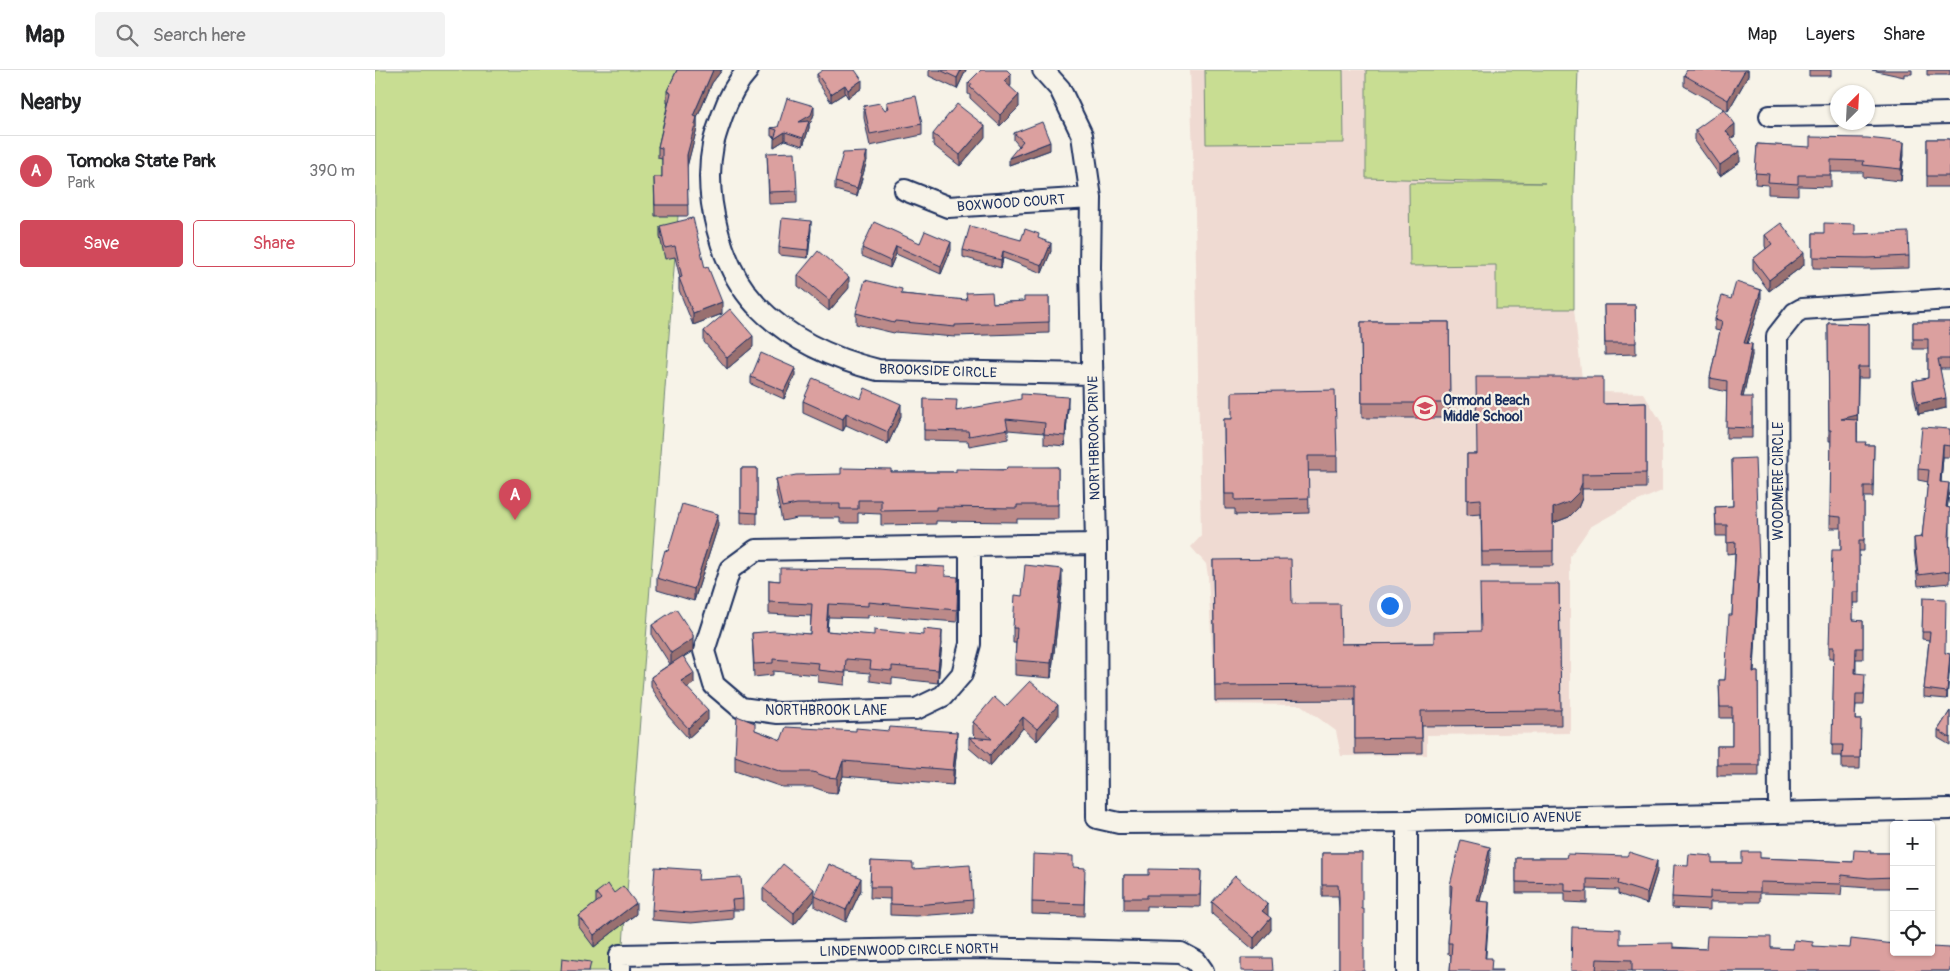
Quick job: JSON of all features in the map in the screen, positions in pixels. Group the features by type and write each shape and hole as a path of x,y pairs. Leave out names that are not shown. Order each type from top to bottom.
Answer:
{"street":[{"name":"BROOKSIDE CIRCLE","path":"748,70 740,78 726,106 713,144 710,170 712,206 719,238 735,274 755,304 789,334 849,363 878,370 1092,374"},
{"name":"NORTHBROOK DRIVE","path":"1043,70 1060,89 1082,135 1091,198 1092,374 1096,544 1097,818"},
{"path":"1875,114 1950,113"},
{"path":"1770,116 1830,115"},
{"name":"BOXWOOD COURT","path":"905,190 948,207 1091,198"},
{"name":"WOODMERE CIRCLE","path":"1779,812 1777,336 1795,313 1802,309 1950,299"},
{"name":"NORTHBROOK LANE","path":"970,546 970,644 962,674 943,696 916,709 778,713 741,708 714,685 704,651 730,569 756,550 970,546 1096,544"},
{"name":"DOMICILIO AVENUE","path":"1097,818 1119,824 1407,821 1950,810"},
{"path":"1407,821 1407,971"},
{"name":"LINDENWOOD CIRCLE NORTH","path":"620,963 974,948 1181,953 1199,966"}],"shaded area":[{"name":"Ormond Beach Middle School","path":"1190,70 1578,70 1574,183 1574,309 1582,379 1603,392 1643,393 1662,423 1662,491 1631,504 1590,527 1570,556 1570,733 1427,735 1427,755 1341,756 1336,731 1301,705 1215,704 1208,576 1206,564 1191,547 1201,536 1195,212"}],"green space":[{"path":"375,70 689,70 621,971 375,971"},
{"path":"1205,70 1343,70 1344,143 1206,144"},
{"path":"1366,70 1578,70 1574,183 1574,309 1496,309 1496,265 1410,266 1409,183 1545,183 1366,178"}],"building":[{"path":"677,70 713,70 693,116 697,117 687,155 688,205 655,205 654,177 662,177 662,148 658,147 671,93 667,91"},
{"path":"823,70 855,70 862,80 848,90 845,85 831,94 817,74"},
{"path":"940,70 961,70 957,78"},
{"path":"981,70 1007,70 1011,74 1004,81 1019,95 1000,115 970,87 972,84 968,83"},
{"path":"1687,70 1745,70 1728,100 1684,75"},
{"path":"916,96 922,124 870,134 864,106 880,103 885,110 889,108 887,102"},
{"path":"787,98 814,106 811,115 799,122 809,121 803,138 785,132 774,139 777,130 771,128 778,127"},
{"path":"957,104 985,126 960,155 933,134"},
{"path":"1724,109 1735,124 1726,131 1740,151 1720,165 1695,130"},
{"path":"1042,122 1050,142 1009,158 1023,141 1014,133"},
{"path":"1810,137 1867,138 1904,142 1901,169 1863,165 1864,161 1831,160 1831,175 1798,175 1798,184 1768,182 1769,174 1755,173 1757,144 1810,147"},
{"path":"1927,139 1950,139 1949,176 1927,176"},
{"path":"795,152 797,191 769,192 767,153"},
{"path":"867,152 857,188 835,182 843,153"},
{"path":"693,218 705,268 708,267 722,302 693,313 679,278 682,277 675,246 665,248 660,226"},
{"path":"782,218 811,221 808,250 779,247"},
{"path":"874,222 920,243 925,231 951,242 941,266 896,246 890,261 862,248"},
{"path":"1781,223 1804,253 1769,280 1753,259 1772,244 1765,235"},
{"path":"1824,223 1855,224 1855,234 1908,232 1909,256 1867,258 1813,257 1813,233 1824,233"},
{"path":"970,226 1021,240 1025,229 1039,234 1038,238 1051,243 1042,265 1003,251 1001,260 963,250"},
{"path":"818,251 849,277 829,300 798,275"},
{"path":"865,280 902,289 901,294 967,300 966,293 992,292 993,303 1024,301 1024,297 1049,297 1049,322 955,325 955,327 895,321 894,323 856,313"},
{"path":"1736,282 1761,290 1744,343 1752,344 1741,397 1752,397 1752,428 1726,427 1727,381 1710,378 1722,321 1715,319 1722,296 1731,299"},
{"path":"1604,305 1635,305 1636,343 1605,343"},
{"path":"730,309 753,336 727,358 704,331"},
{"path":"1361,322 1449,322 1450,403 1362,403"},
{"path":"1913,322 1950,322 1950,359 1938,359 1946,398 1918,404 1913,381 1928,378 1928,339 1913,339"},
{"path":"1828,323 1869,324 1869,367 1858,367 1857,415 1841,419 1857,420 1857,442 1866,442 1865,445 1874,445 1873,486 1864,486 1864,540 1859,540 1859,592 1853,592 1853,620 1863,621 1863,648 1856,648 1855,673 1865,674 1864,694 1856,694 1855,720 1861,720 1860,758 1842,758 1843,745 1832,745 1834,647 1829,647 1832,550 1841,550 1841,517 1830,516 1831,430 1829,430"},
{"path":"761,353 795,368 784,391 751,377"},
{"path":"1476,377 1603,377 1603,404 1646,403 1646,473 1582,474 1582,483 1578,493 1569,502 1553,508 1553,551 1482,552 1481,499 1467,500 1467,454 1477,454"},
{"path":"813,378 861,399 865,388 901,404 888,432 846,413 843,419 803,401"},
{"path":"1335,390 1337,456 1308,456 1309,498 1235,500 1235,494 1225,494 1224,419 1232,419 1232,392"},
{"path":"1021,394 1068,397 1065,436 1044,434 1045,423 1006,419 1008,429 969,436 968,431 924,430 924,399 957,400 956,411 1021,399"},
{"path":"1922,427 1950,429 1950,446 1943,445 1940,482 1949,483 1946,507 1950,508 1950,571 1918,575 1914,538 1922,537 1929,470 1918,469"},
{"path":"1755,458 1759,561 1753,672 1758,672 1759,765 1717,765 1717,746 1732,746 1732,707 1720,707 1719,680 1725,680 1729,615 1732,615 1736,542 1727,543 1727,525 1716,525 1715,507 1733,506 1732,459"},
{"path":"1007,467 1058,467 1058,505 1017,505 1017,508 936,507 936,510 881,511 881,500 858,500 858,509 840,509 840,504 797,504 782,507 776,479 796,475 841,474 841,468 891,469 891,472 956,472 956,469 1006,470"},
{"path":"741,468 757,468 757,513 741,512"},
{"path":"682,504 718,514 694,589 657,578 665,550 668,551"},
{"path":"1291,559 1292,604 1340,604 1341,644 1434,643 1434,632 1481,631 1480,584 1559,584 1561,710 1421,711 1422,738 1355,739 1355,685 1215,686 1213,560"},
{"path":"915,565 945,567 945,576 958,577 957,610 868,602 868,606 828,604 826,631 874,635 874,630 923,635 923,629 942,631 938,670 892,666 892,671 870,669 871,661 846,659 845,673 818,670 819,663 773,659 773,663 754,664 752,633 774,631 810,634 812,604 769,602 769,580 780,581 780,568 879,569 915,572"},
{"path":"1025,565 1062,569 1051,663 1015,660 1017,628 1013,628 1015,595 1022,596"},
{"path":"1923,598 1946,599 1945,653 1950,654 1947,692 1924,689 1930,632 1922,632"},
{"path":"676,609 693,635 693,639 671,653 652,625"},
{"path":"683,656 694,673 681,681 708,710 688,728 668,706 651,677"},
{"path":"1030,681 1058,705 1037,729 1023,717 990,755 969,737 992,739 973,722 994,697 1005,707"},
{"path":"1950,711 1950,738 1938,730"},
{"path":"737,716 755,723 755,730 781,740 786,727 856,731 856,728 889,731 890,727 957,732 953,770 843,761 837,778 813,772 782,772 735,756"},
{"path":"1461,840 1490,847 1477,901 1489,902 1485,958 1492,958 1491,970 1503,971 1450,971 1452,943 1448,943 1452,885 1450,885"},
{"path":"1854,850 1871,851 1870,853 1890,853 1890,877 1869,878 1842,875 1841,884 1760,882 1760,892 1710,891 1710,899 1672,897 1674,865 1688,866 1689,854 1712,856 1712,863 1742,863 1742,852 1760,852 1760,858 1853,862"},
{"path":"1629,852 1657,861 1647,893 1618,884 1619,880 1587,879 1587,892 1565,891 1565,883 1516,882 1516,858 1566,858 1567,854 1627,856"},
{"path":"1322,853 1362,853 1364,971 1333,971 1333,969 1339,969 1338,885 1322,885"},
{"path":"1033,854 1073,856 1073,867 1085,868 1084,904 1032,902"},
{"path":"871,861 913,863 913,869 970,865 973,900 916,905 890,904 890,887 870,887"},
{"path":"783,864 814,889 794,913 763,888"},
{"path":"829,864 861,878 846,910 815,896"},
{"path":"655,867 699,870 698,880 741,877 743,899 732,900 733,909 691,913 652,910"},
{"path":"1149,869 1201,870 1200,895 1147,895 1147,898 1124,898 1124,875 1149,875"},
{"path":"1235,876 1268,905 1262,911 1271,918 1254,938 1212,902"},
{"path":"608,884 614,893 623,886 636,903 594,935 579,916 601,899 596,893"},
{"path":"1572,927 1620,929 1620,944 1673,943 1673,948 1706,949 1707,936 1771,937 1771,948 1793,949 1794,940 1813,942 1813,946 1850,948 1851,939 1890,944 1890,956 1935,956 1935,947 1950,948 1950,971 1632,971 1632,960 1597,959 1596,971 1571,971"},
{"path":"562,958 591,962 589,971 561,971"},
{"path":"1241,958 1272,958 1273,971 1241,971"}],"place":[{"name":"Ormond Beach Middle School","path":"1425,408"},
{"name":"Tomoka State Park","path":"515,520"}]}
